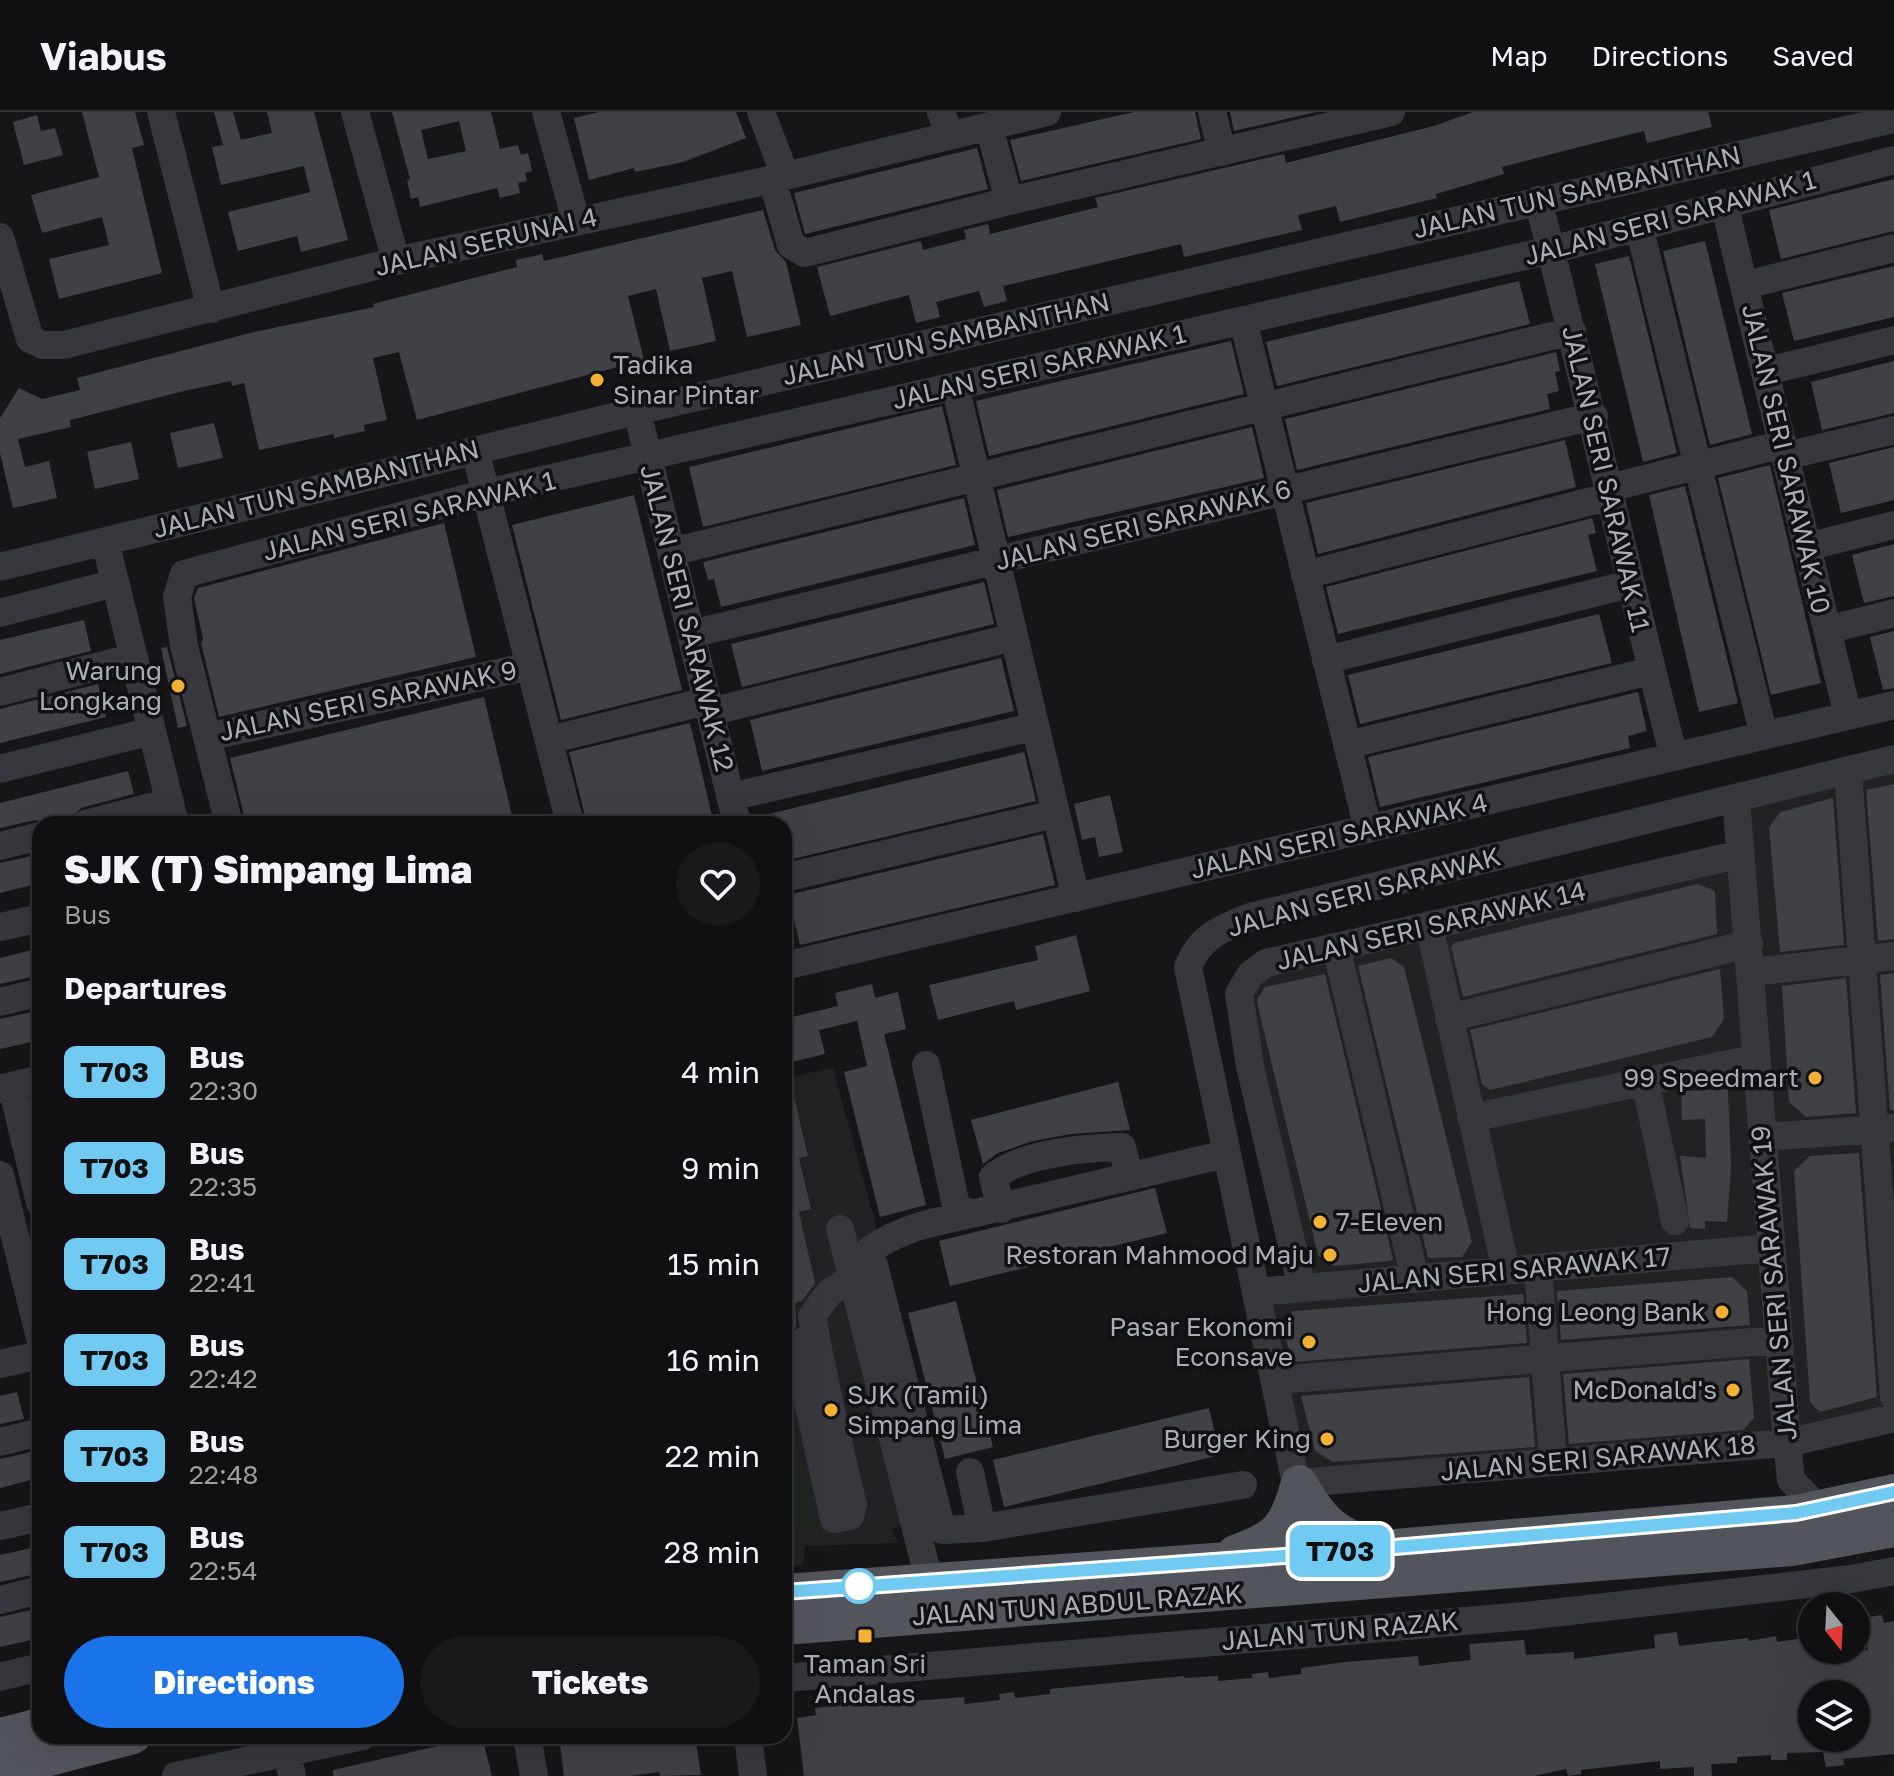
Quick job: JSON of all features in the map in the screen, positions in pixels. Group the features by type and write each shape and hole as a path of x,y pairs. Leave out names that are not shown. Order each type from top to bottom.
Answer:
{"main road":[{"path":"1299,1483 1317,1514 1331,1528 1375,1548"},
{"path":"1215,1560 1257,1545 1278,1533 1288,1521 1299,1483"},
{"name":"JALAN TUN ABDUL RAZAK","path":"792,1591 929,1580 1150,1582 1215,1560 1315,1570 1375,1548 1771,1514 1894,1492"},
{"name":"JALAN TUN ABDUL RAZAK","path":"792,1626 1150,1582 1315,1570 1792,1548 1894,1529"},
{"path":"0,1736 32,1728"},
{"path":"0,1771 101,1744"}],"street":[{"path":"161,112 211,309"},
{"path":"355,112 396,261"},
{"path":"546,112 576,221"},
{"path":"761,112 779,177 791,245 805,253 1009,201 1391,112"},
{"name":"JALAN SERUNAI 4","path":"0,237 30,339 43,345 64,345 396,261 779,177 946,124 989,126 1047,112"},
{"path":"1212,112 1222,152"},
{"name":"JALAN TUN SAMBANTHAN","path":"0,567 637,411 1894,119"},
{"path":"989,126 1009,201"},
{"name":"JALAN SERI SARAWAK 1","path":"207,737 184,646 177,597 184,574 486,493 1551,250 1894,160"},
{"name":"JALAN SERI SARAWAK 11","path":"1538,200 1594,416 1630,584 1674,757"},
{"name":"JALAN SERI SARAWAK 10","path":"1724,203 1848,716"},
{"path":"1639,226 1764,736"},
{"path":"1745,285 1894,248"},
{"path":"1243,320 1368,829"},
{"path":"671,552 1572,331"},
{"path":"1767,371 1894,340"},
{"path":"955,386 1033,727 1076,898"},
{"name":"JALAN SERI SARAWAK 12","path":"637,411 734,810"},
{"name":"JALAN SERI SARAWAK 6","path":"691,634 1594,416"},
{"path":"1305,575 1699,465 1894,430"},
{"path":"475,450 568,816"},
{"path":"1806,547 1894,525"},
{"path":"105,541 172,813 148,816"},
{"path":"0,613 115,583"},
{"path":"1326,660 1630,584"},
{"path":"1827,630 1894,613"},
{"path":"549,740 1014,637"},
{"path":"0,692 134,657"},
{"name":"JALAN SERI SARAWAK 9","path":"207,737 530,666"},
{"path":"1347,745 1651,671"},
{"name":"JALAN SERI SARAWAK 4","path":"792,964 1894,705"},
{"path":"734,810 1033,727"},
{"path":"0,769 152,731"},
{"path":"207,737 227,816"},
{"name":"JALAN SERI SARAWAK","path":"1315,1570 1188,967 1196,948 1213,932 1250,917 1894,759"},
{"path":"1848,771 1861,959 1883,1129 1894,1397"},
{"name":"JALAN SERI SARAWAK 19","path":"1736,798 1791,1480"},
{"path":"792,876 1055,814"},
{"path":"0,846 32,838"},
{"name":"JALAN SERI SARAWAK 14","path":"1302,1288 1250,1066 1239,994 1250,975 1266,963 1741,854"},
{"path":"0,927 32,920"},
{"path":"1429,925 1506,1270"},
{"path":"1449,1018 1749,944"},
{"path":"1336,947 1415,1278"},
{"path":"1752,972 1894,956"},
{"path":"0,1002 32,994"},
{"path":"1471,1118 1757,1058"},
{"path":"926,1065 956,1206 971,1214"},
{"path":"32,1081 6,1087 32,1176"},
{"path":"1645,1081 1675,1221"},
{"path":"1762,1137 1883,1129"},
{"path":"1001,1209 993,1177 1002,1169 1042,1157 1085,1148 1122,1147 1129,1175"},
{"path":"1225,1154 1129,1175 890,1236 870,1250 870,1260 942,1530 982,1528 1243,1485"},
{"path":"0,1175 32,1290"},
{"path":"840,1229 929,1580"},
{"name":"JALAN SERI SARAWAK 17","path":"1257,1292 1770,1248"},
{"path":"1538,1268 1553,1461"},
{"path":"816,1338 801,1342 797,1352 834,1519 844,1518 850,1516 853,1505 812,1316 829,1293 852,1278"},
{"path":"1277,1380 1778,1340"},
{"path":"0,1364 32,1357"},
{"name":"JALAN SERI SARAWAK 18","path":"1299,1483 1787,1443 1894,1418"},
{"path":"0,1442 32,1434"},
{"path":"970,1472 982,1528"},
{"path":"1771,1514 1791,1480 1818,1508"},
{"path":"0,1526 32,1519"},
{"name":"JALAN TUN RAZAK","path":"792,1677 1526,1616 1851,1579 1894,1571"},
{"path":"0,1600 32,1592"},
{"path":"0,1677 32,1669"},
{"path":"176,1776 289,1764 342,1744"},
{"path":"528,1744 534,1776"},
{"path":"749,1744 753,1776"}],"shaded area":[{"path":"1894,767 1894,1408 1778,1437 1304,1475 1265,1299 1312,1293 1248,996 1269,970 1748,859 1744,805"},
{"name":"SJK (Tamil) Simpang Lima","path":"833,1068 874,1218 887,1284 907,1524 892,1529 898,1543 805,1546 803,1565 792,1567 792,1076"},
{"path":"32,1089 32,1150 18,1092"},
{"path":"792,1412 818,1531 792,1535"}],"building":[{"path":"82,112 135,112 144,145 132,148 162,273 59,299 49,259 109,245 102,217 42,233 31,195 99,177"},
{"path":"214,112 233,112 241,140 272,133 267,112 314,112 348,240 301,252 297,236 238,251 228,212 310,192 304,166 221,185 212,147 223,145"},
{"path":"392,112 491,112 500,149 518,145 521,155 528,153 532,171 525,173 527,181 518,183 520,193 500,198 497,188 420,207 418,197 411,199 407,180 410,179","holes":["459,121 466,151 428,159 421,130"]},
{"path":"599,112 736,112 746,138 683,162 635,172 634,168 589,180 574,118"},
{"path":"1134,112 1195,112 1201,139 1021,181 1010,140"},
{"path":"1230,112 1316,112 1234,131"},
{"path":"1473,112 1708,112 1712,127 1647,143 1644,131 1583,146 1502,167 1504,174 1436,194 1437,198 1340,222 1336,206 1298,215 1302,230 1184,257 1181,244 1003,286 1007,301 984,307 979,291 936,302 940,317 916,323 909,295 830,316 817,267 921,241 923,250 966,239 964,230 988,224 990,234 1098,207 1095,198 1284,154 1286,163 1434,126"},
{"path":"37,115 41,131 55,128 63,155 24,165 13,122"},
{"path":"977,148 988,189 805,234 794,193"},
{"path":"1894,179 1894,231 1781,259 1769,210"},
{"path":"763,210 775,250 786,262 801,325 747,337 732,271 702,278 716,341 670,351 656,289 628,296 644,360 417,420 399,352 373,358 387,420 364,425 365,431 334,438 334,434 259,450 244,383 232,386 231,381 184,391 70,420 71,427 18,439 25,467 49,461 57,498 13,508 0,453 0,418 19,388 42,399 80,390 77,378 254,332 374,307 373,304 517,267 516,260 542,254 544,261"},
{"path":"1705,241 1752,434 1710,445 1663,251"},
{"path":"1629,256 1677,453 1643,462 1595,264"},
{"path":"1894,266 1894,317 1794,341 1782,293"},
{"path":"1519,281 1530,324 1277,386 1266,342"},
{"path":"1231,341 1244,394 989,456 976,401"},
{"path":"1556,352 1560,371 1555,372 1559,391 1547,394 1550,409 1297,470 1285,419"},
{"path":"1894,361 1894,413 1822,430 1811,382"},
{"path":"942,406 956,465 703,527 689,467"},
{"path":"214,423 223,458 178,468 170,433"},
{"path":"1252,427 1264,478 1008,537 997,490"},
{"path":"1565,440 1576,487 1318,554 1306,503"},
{"path":"131,442 139,479 95,489 87,452"},
{"path":"1894,447 1894,500 1841,513 1829,463"},
{"path":"1770,465 1821,683 1771,695 1718,478"},
{"path":"1685,486 1738,703 1699,712 1649,495"},
{"path":"634,495 682,690 561,720 512,525"},
{"path":"964,498 975,545 721,607 714,579 708,580 703,562"},
{"path":"1592,518 1596,533 1588,535 1597,571 1338,634 1326,587"},
{"path":"444,523 476,657 219,717 201,643 203,639 194,598 198,588"},
{"path":"1894,544 1894,596 1864,603 1852,555"},
{"path":"984,582 994,624 742,687 731,644"},
{"path":"1599,614 1612,663 1360,724 1348,675"},
{"path":"84,620 91,651 0,674 0,640"},
{"path":"1894,631 1894,688 1883,690 1870,637"},
{"path":"167,647 187,726 178,728 161,648"},
{"path":"1001,658 1014,711 762,771 750,720"},
{"path":"98,684 106,717 0,743 0,709"},
{"path":"1638,692 1647,731 1628,736 1630,748 1380,807 1368,757"},
{"path":"484,697 512,816 244,816 230,758"},
{"path":"690,723 712,816 585,816 569,752"},
{"path":"1024,752 1036,801 792,859 792,816 761,816"},
{"path":"128,771 134,794 81,808 73,816 32,816 32,821 0,828 0,803"},
{"path":"1894,784 1894,939 1878,941 1866,790"},
{"path":"1110,795 1123,852 1099,857 1095,837 1082,840 1074,804"},
{"path":"1833,798 1844,945 1780,952 1769,828 1780,812"},
{"path":"1043,834 1055,885 800,945 792,912 792,894"},
{"path":"32,856 32,885 0,893 0,863"},
{"path":"1698,884 1715,891 1717,934 1463,997 1451,947 1454,943"},
{"path":"1076,935 1090,991 1016,1010 1014,1001 938,1020 929,985 1038,960 1035,946"},
{"path":"32,950 32,977 0,984 0,958"},
{"path":"1391,958 1404,967 1472,1242 1462,1257 1428,1258 1358,966"},
{"path":"1720,969 1724,1019 1712,1037 1490,1090 1482,1084 1470,1030"},
{"path":"1894,973 1894,1110 1890,1110 1880,975"},
{"path":"1325,974 1393,1259 1389,1261 1334,1266 1318,1255 1259,1011 1257,1000 1265,987"},
{"path":"1846,978 1856,1113 1806,1117 1789,1102 1782,986"},
{"path":"872,984 875,998 898,992 906,1029 884,1034 926,1205 880,1217 844,1072 867,1066 857,1021 819,1030 825,1054 792,1062 792,1017 838,1006 835,993"},
{"path":"32,1012 32,1042 0,1049 0,1019"},
{"path":"1118,1082 1130,1130 1071,1134 1033,1141 998,1153 983,1164 971,1120"},
{"path":"792,1088 808,1156 799,1158 811,1209 799,1212 815,1283 802,1301 795,1303 796,1326 792,1330"},
{"path":"1728,1089 1731,1166 1727,1222 1705,1221 1705,1229 1690,1228 1680,1156 1706,1158 1705,1119 1682,1120 1681,1091"},
{"path":"1859,1153 1877,1397 1820,1412 1810,1402 1794,1171 1810,1156"},
{"path":"1155,1188 1167,1233 950,1286 939,1241"},
{"path":"1732,1277 1747,1291 1750,1325 1561,1340 1557,1291"},
{"path":"1523,1294 1527,1343 1293,1362 1282,1327 1293,1311"},
{"path":"956,1301 993,1447 945,1459 908,1313"},
{"path":"1749,1359 1754,1418 1743,1430 1569,1444 1563,1374"},
{"path":"1529,1377 1535,1447 1333,1462 1315,1451 1301,1396"},
{"path":"17,1392 24,1419 0,1424 0,1396"},
{"path":"1209,1408 1220,1455 1004,1507 993,1460"},
{"path":"31,1452 32,1480 0,1488 0,1459"},
{"path":"32,1548 32,1575 0,1582 0,1555"},
{"path":"32,1610 32,1640 0,1647 0,1617"},
{"path":"1882,1615 1884,1623 1894,1621 1894,1754 1843,1759 1844,1765 1826,1767 1823,1752 1787,1753 1787,1760 1771,1760 1771,1755 1737,1757 1737,1763 1711,1764 1712,1776 1694,1776 1694,1767 1660,1769 1660,1761 1581,1770 1581,1774 1568,1776 1566,1769 1534,1776 804,1776 797,1718 816,1715 815,1708 840,1705 839,1690 864,1688 865,1704 898,1700 897,1692 913,1690 914,1701 964,1697 965,1704 1000,1700 999,1694 1014,1692 1015,1698 1050,1694 1050,1689 1184,1676 1218,1676 1218,1681 1252,1678 1252,1674 1268,1672 1269,1678 1301,1674 1301,1668 1345,1662 1418,1656 1419,1666 1471,1660 1469,1644 1524,1640 1526,1655 1574,1652 1574,1659 1655,1648 1654,1635 1677,1632 1679,1646 1776,1636 1777,1642 1798,1639 1798,1664 1870,1664 1870,1617"},
{"path":"447,1744 484,1744 492,1776 333,1776 333,1770"},
{"path":"560,1744 696,1744 701,1775 660,1776 659,1772 631,1776 564,1776"}],"bus line":[{"name":"T703","path":"792,1591 1312,1554 1796,1513 1894,1492"}],"place":[{"name":"Tadika Sinar Pintar","path":"597,380"},
{"name":"Warung Longkang","path":"178,686"},
{"name":"99 Speedmart","path":"1815,1078"},
{"name":"7-Eleven","path":"1320,1222"},
{"name":"Restoran Mahmood Maju","path":"1330,1255"},
{"name":"Hong Leong Bank","path":"1722,1312"},
{"name":"Pasar Ekonomi Econsave","path":"1309,1342"},
{"name":"McDonald's","path":"1733,1390"},
{"name":"SJK (Tamil) Simpang Lima","path":"831,1410"},
{"name":"Burger King","path":"1327,1439"},
{"name":"Taman Sri Andalas","path":"865,1636"}]}
